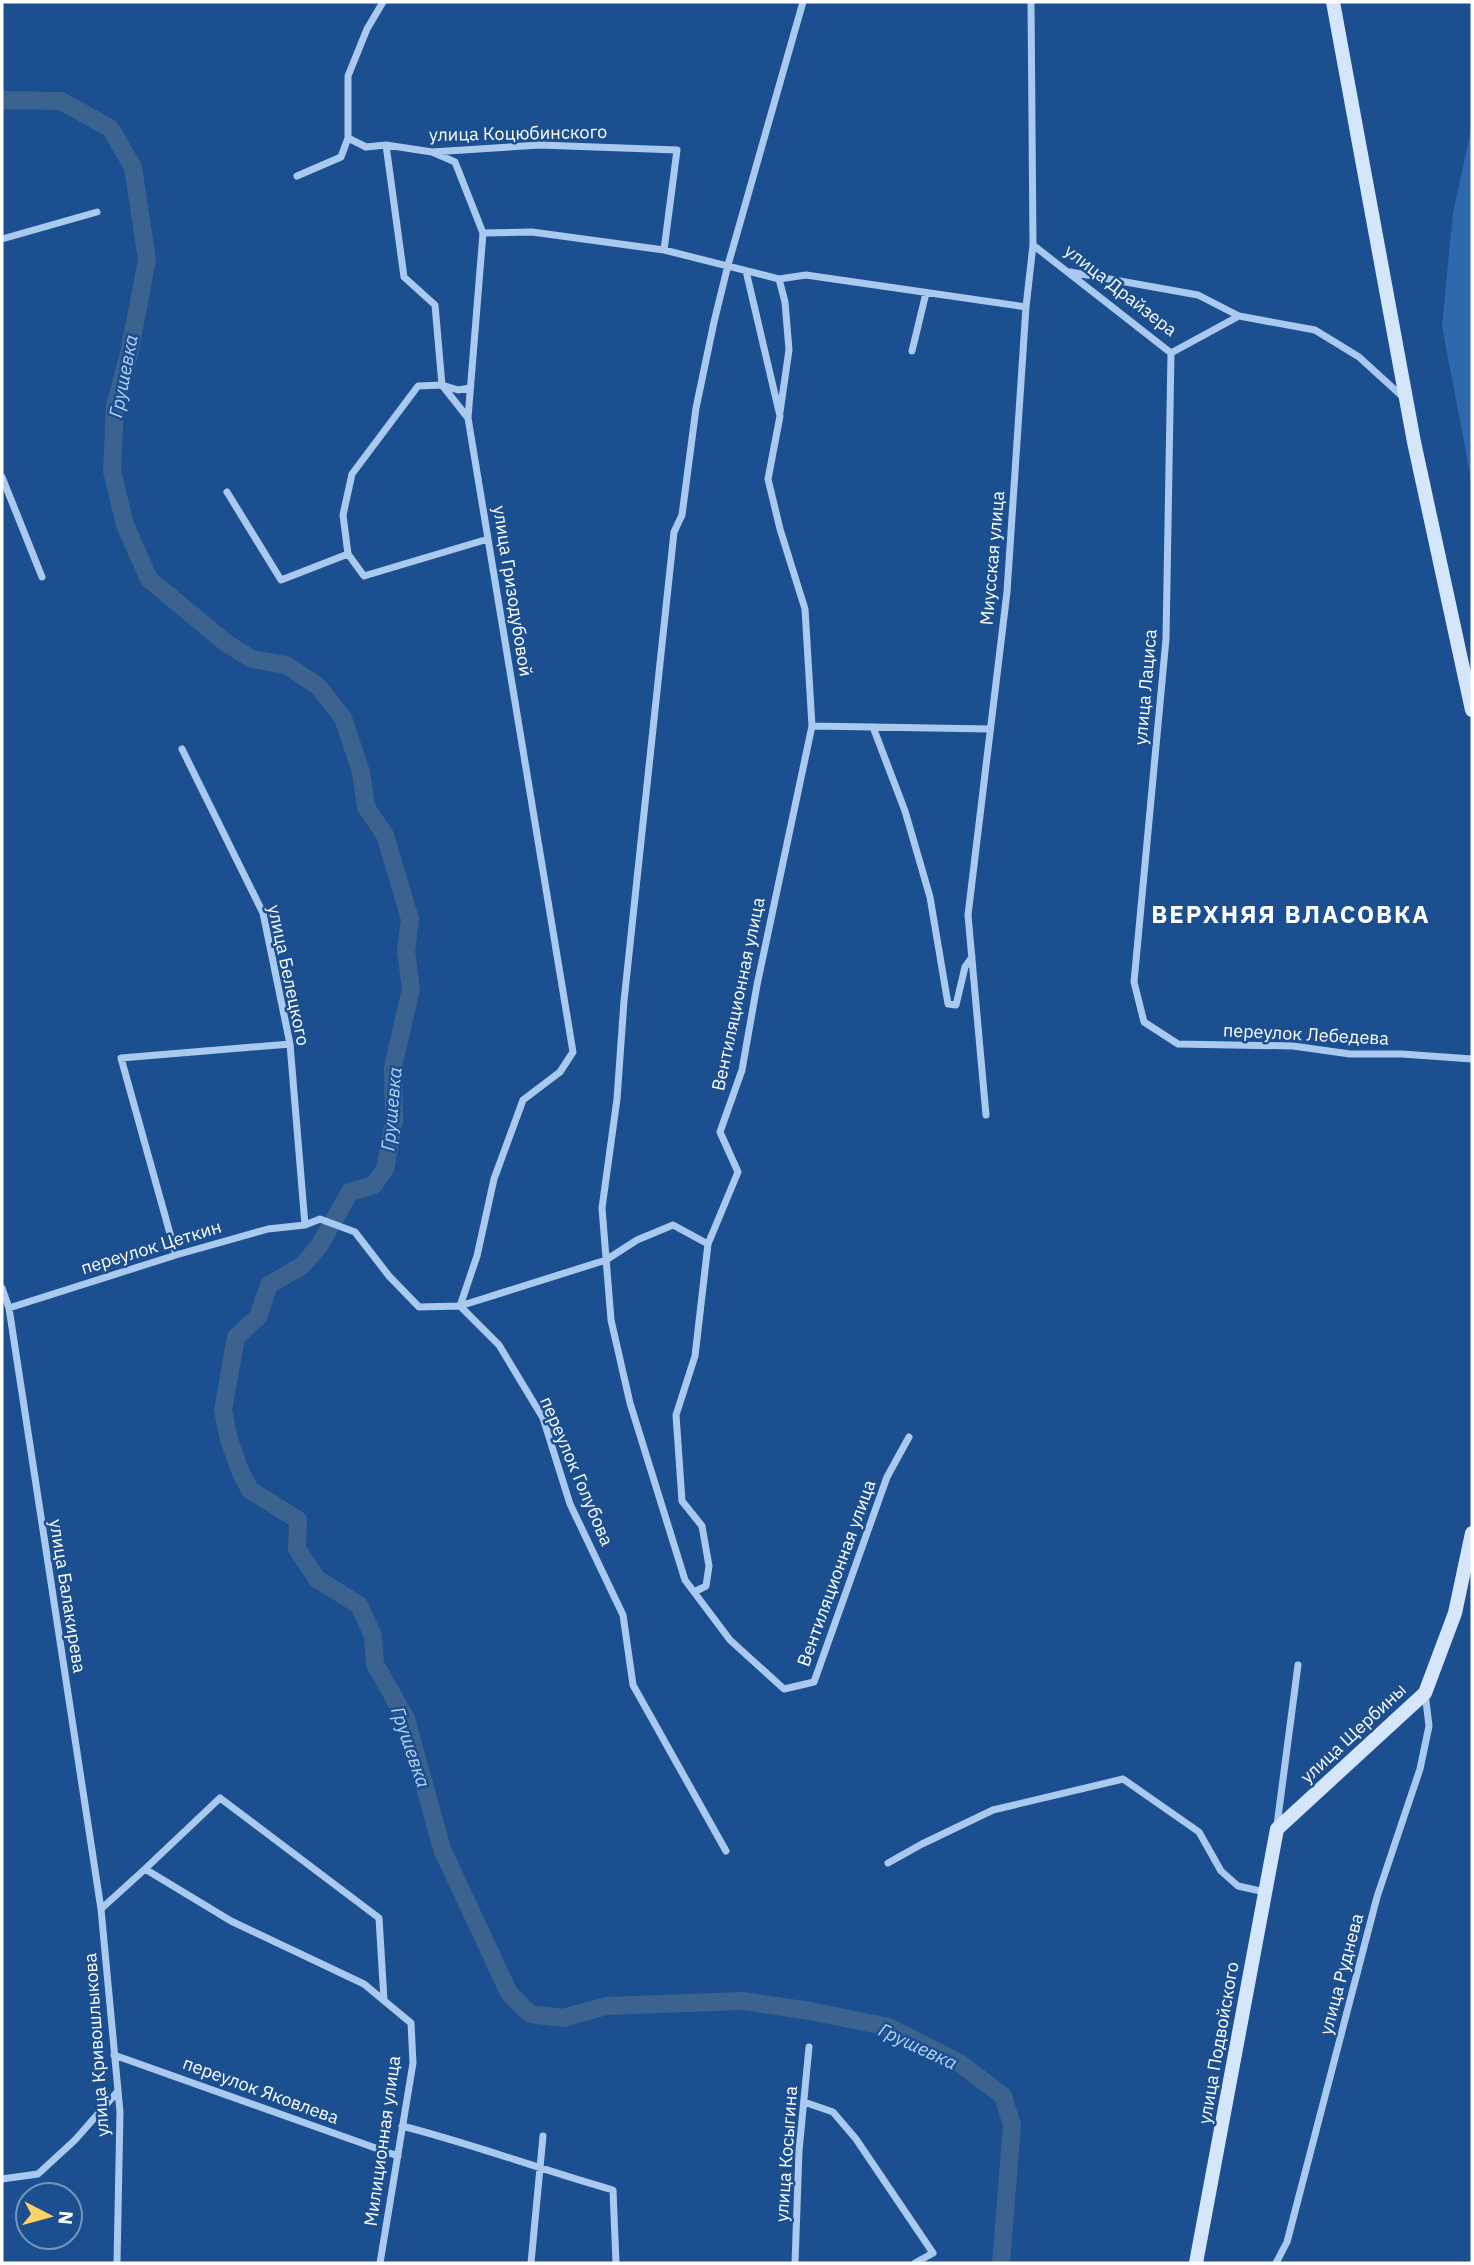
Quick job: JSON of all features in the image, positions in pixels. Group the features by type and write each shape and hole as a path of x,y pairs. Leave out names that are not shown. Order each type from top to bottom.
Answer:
{"street":[{"path":"297,176 341,156 348,138 348,76 367,29 383,2"},
{"path":"694,1592 685,1580 630,1403 611,1320 602,1208 617,1099 624,1000 674,532 682,515 696,408 728,265 803,2"},
{"name":"Миусская улица","path":"986,1115 968,915 1007,592 1026,307 1033,244 1031,2"},
{"path":"1333,2 1407,401 1472,710"},
{"name":"улица Коцюбинского","path":"348,138 366,147 386,145 432,152 540,145 677,150 664,250"},
{"path":"386,145 404,277 435,305 442,385 468,418"},
{"name":"улица Гризодубовой","path":"432,152 455,162 483,233 468,418 573,1052 560,1072 523,1100 494,1179 477,1256 460,1306"},
{"path":"2,239 97,212"},
{"path":"483,233 532,232 664,250 779,279 806,275 1026,307"},
{"name":"улица Драйзера","path":"1033,244 1171,353 1239,316"},
{"name":"Вентиляционная улица","path":"746,271 780,416"},
{"path":"1069,272 1198,295 1239,316 1315,330 1359,357 1407,401"},
{"name":"Вентиляционная улица","path":"779,279 785,302 789,350 768,479 804,609 812,726 760,971 742,1070 720,1132 738,1172 708,1244 695,1356 676,1415 682,1501 702,1527 709,1566 706,1587 694,1592 730,1640 784,1689 814,1682 887,1477 909,1437"},
{"path":"912,351 926,293"},
{"name":"улица Лациса","path":"1144,1022 1134,982 1166,639 1171,353"},
{"path":"470,388 458,390 442,385 418,386 352,474 342,515 348,554 364,576 488,539"},
{"path":"2,477 42,577"},
{"path":"227,492 281,580 348,554"},
{"path":"812,726 990,729"},
{"path":"873,727 905,811 930,897 948,1004 956,1005 965,967 972,957"},
{"name":"улица Белецкого","path":"182,748 263,913 290,1044 305,1225"},
{"name":"переулок Лебедева","path":"1144,1022 1178,1044 1293,1046 1350,1054 1402,1054 1472,1059"},
{"path":"176,1255 121,1058 290,1044"},
{"name":"переулок Цеткин","path":"9,1308 176,1255 268,1229 305,1225 320,1219 355,1232 389,1276 419,1307 460,1306"},
{"path":"460,1306 606,1260 637,1240 673,1225 708,1244"},
{"name":"улица Балакирева","path":"2,1288 9,1308 101,1909"},
{"name":"переулок Голубова","path":"460,1306 499,1345 542,1419 570,1504 623,1615 632,1685 726,1852"},
{"name":"улица Щербины","path":"1277,1829 1425,1693 1455,1613 1472,1533"},
{"path":"1277,1829 1298,1665"},
{"name":"улица Руднева","path":"1276,2263 1287,2242 1377,1897 1420,1769 1429,1726 1425,1693"},
{"path":"888,1863 993,1810 1123,1779 1199,1832 1221,1871 1238,1885 1265,1892"},
{"path":"101,1909 220,1798 379,1918 384,2000"},
{"name":"улица Подвойского","path":"1196,2263 1277,1829"},
{"path":"145,1870 231,1922 364,1984 384,2000"},
{"name":"улица Кривошлыкова","path":"101,1909 120,2112 117,2263"},
{"name":"Милиционная улица","path":"380,2263 412,2063 411,2023 384,2000"},
{"name":"улица Косыгина","path":"795,2263 809,2047"},
{"name":"переулок Яковлева","path":"114,2055 397,2155"},
{"path":"2,2179 38,2174 75,2140 118,2091"},
{"path":"804,2102 833,2112 856,2139 933,2253 915,2263"},
{"path":"402,2126 462,2141 540,2169 613,2190 616,2263"},
{"path":"531,2263 542,2136"}],"shaded area":[{"path":"1472,125 1472,484 1442,326 1453,213"}],"waterway":[{"name":"Грушевка","path":"2,100 61,101 110,128 133,167 147,260 129,354 115,406 112,471 125,525 149,579 226,643 252,659 286,665 318,686 343,718 361,772 366,807 385,835 410,919 406,951 411,989 393,1067 394,1120 385,1169 374,1185 350,1192 319,1246 303,1265 269,1285 258,1317 236,1337 223,1410 229,1440 241,1473 250,1490 298,1520 297,1549 317,1579 359,1605 373,1636 375,1664 406,1719 442,1849 509,1993 530,2014 563,2018 606,2006 743,2001 810,2011 889,2027 961,2064 1003,2096 1012,2125 1001,2263"}],"district":[{"name":"ВЕРХНЯЯ ВЛАСОВКА","path":"1291,914"}]}
